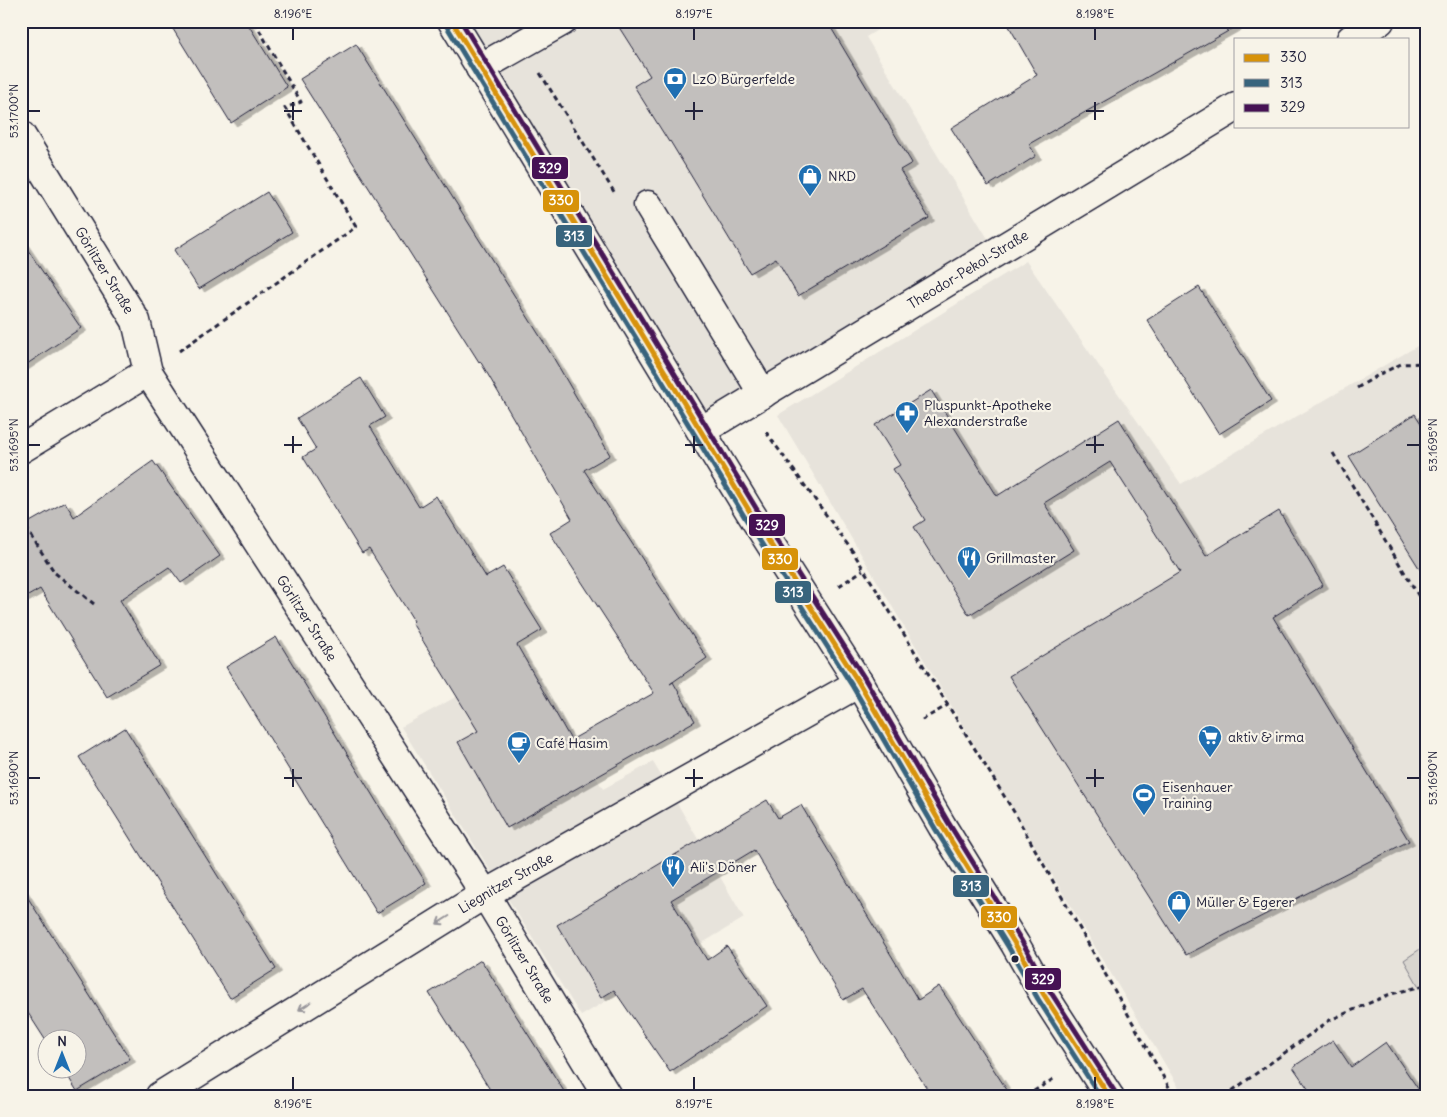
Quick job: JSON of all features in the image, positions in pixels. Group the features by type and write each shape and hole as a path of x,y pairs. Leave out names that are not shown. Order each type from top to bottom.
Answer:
{"street":[{"path":"452,21 755,520 859,683 942,826 1015,944 1044,995 1109,1096"},
{"path":"480,68 563,21"},
{"path":"1353,38 1380,21"},
{"name":"Theodor-Pekol-Straße","path":"701,431 1234,108"},
{"name":"Görlitzer Straße","path":"21,135 136,321 148,372 485,894 606,1096"},
{"path":"648,205 754,399"},
{"path":"21,449 148,372"},
{"name":"Liegnitzer Straße","path":"160,1096 485,894 859,683"}],"path":[{"path":"148,372 356,227 285,108 301,102 254,21"},
{"path":"522,44 621,203"},
{"path":"1357,388 1401,364 1426,363"},
{"path":"754,399 853,552 1014,812 1174,1096"},
{"path":"1333,452 1424,605"},
{"path":"21,520 55,573 94,604"},
{"path":"1225,1096 1330,1020 1388,995 1426,985"}],"shaded area":[{"path":"452,21 892,21 866,37 996,252 701,431"},
{"path":"1026,261 1181,484 1426,341 1426,945 1404,960 1426,999 1426,1096 1174,1096 1181,1091 778,415"},
{"path":"527,658 603,789 653,762 744,918 581,1016 401,727"},
{"path":"1426,945 1426,999 1404,960"}],"building":[{"path":"168,21 246,21 287,87 231,123"},
{"path":"615,21 827,21 912,163 900,170 929,218 798,296 776,258 750,273 670,141 634,86 650,76"},
{"path":"1006,21 1246,21 1029,144 1036,156 988,186 951,128 1037,75"},
{"path":"356,44 553,357 610,455 584,470 707,658 670,684 673,682 695,721 507,828 458,742 478,731 412,623 414,621 369,549 362,553 303,457 316,449 297,418 361,378 385,417 370,426 419,507 436,496 486,577 503,567 542,630 517,645 571,740 654,693 550,533 572,519 480,361 300,79"},
{"path":"267,192 292,232 199,289 174,250"},
{"path":"21,240 81,328 21,368"},
{"path":"1199,287 1271,401 1219,434 1147,320"},
{"name":"aktiv & irma","path":"931,390 997,496 1119,419 1206,556 1279,511 1323,585 1273,617 1409,841 1186,955 1009,676 1180,572 1110,462 1044,503 1074,550 969,615 914,527 925,520 893,469 900,465 875,425"},
{"path":"1415,414 1426,431 1426,579 1349,456"},
{"path":"153,461 220,556 181,583 169,567 120,600 160,665 107,697 40,589 21,600 21,527 65,502 74,517"},
{"path":"276,637 426,883 377,913 226,667"},
{"path":"125,728 276,969 230,998 79,757"},
{"path":"767,800 778,818 801,805 918,1000 939,986 1011,1096 932,1096 862,989 843,1000 754,850 671,900 707,960 727,946 767,1006 670,1072 614,990 601,998 557,925"},
{"path":"21,887 130,1059 77,1091 70,1080 88,1080 88,1030 39,1030 21,1002"},
{"path":"481,960 567,1096 494,1096 429,993"},
{"path":"1333,1040 1351,1067 1386,1042 1423,1096 1307,1096 1311,1093 1293,1067"}],"transit line":[{"name":"330","path":"452,21 750,512 859,683 942,826 1015,944 1044,995 1109,1096"},
{"name":"329","path":"461,21 756,508 865,679 948,822 1021,940 1050,991 1115,1092"},
{"name":"313","path":"446,25 744,516 853,687 936,830 1009,948 1038,999 1100,1096"}],"place":[{"name":"LzO Bürgerfelde","path":"675,100"},
{"name":"NKD","path":"810,197"},
{"name":"Pluspunkt-Apotheke Alexanderstraße","path":"907,434"},
{"name":"Grillmaster","path":"969,579"},
{"name":"aktiv & irma","path":"1210,758"},
{"name":"Café Hasim","path":"519,764"},
{"name":"Eisenhauer Training","path":"1144,816"},
{"name":"Ali's Döner","path":"673,888"},
{"name":"Müller & Egerer","path":"1179,923"}]}
